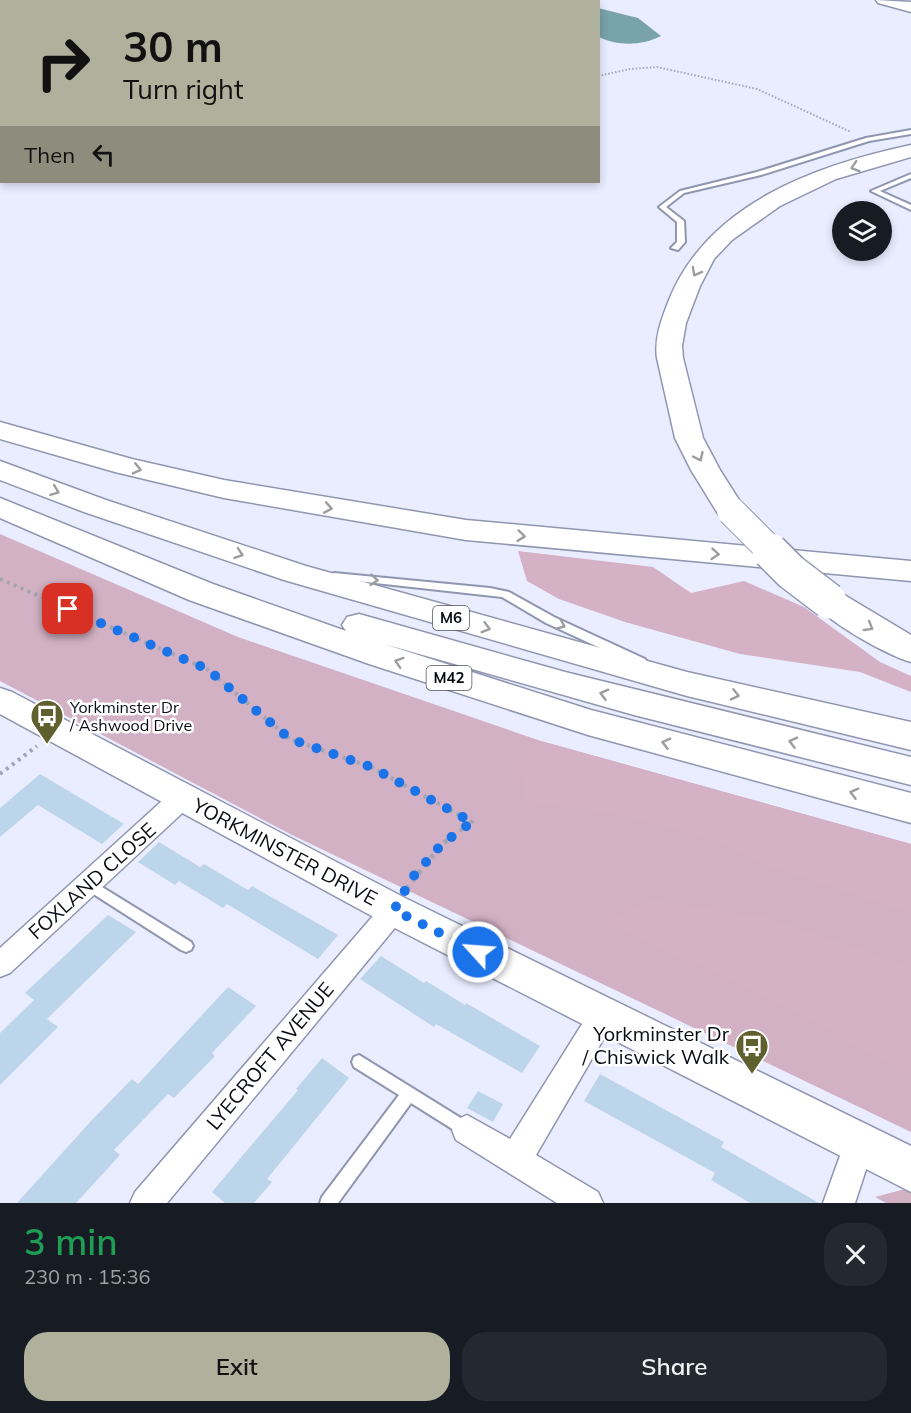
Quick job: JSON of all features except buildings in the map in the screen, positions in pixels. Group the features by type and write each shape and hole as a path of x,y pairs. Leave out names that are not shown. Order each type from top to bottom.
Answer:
{"highway":[{"path":"884,0 911,7"},
{"path":"911,151 895,153 817,180 791,192 726,234 706,255 683,295 668,348 686,428 709,476 731,511 791,572 870,628 911,650"},
{"path":"0,430 125,466 224,489 466,530 911,571"},
{"name":"M6","path":"0,470 95,506 295,573 687,684 911,736"},
{"name":"M6","path":"0,501 249,591 453,654 694,718 911,771"},
{"name":"M42","path":"0,507 201,592 381,656 588,722 911,808"}],"street":[{"name":"YORKMINSTER DRIVE","path":"0,699 394,910 860,1142 911,1170"},
{"name":"FOXLAND CLOSE","path":"0,965 183,797"},
{"name":"LYECROFT AVENUE","path":"146,1203 394,910"},
{"path":"515,1160 604,1014"},
{"path":"467,1130 587,1203"},
{"path":"839,1203 860,1142"}],"lane":[{"path":"675,248 681,242 680,221 662,207 682,192 759,174 868,139 911,132"},
{"path":"911,176 874,191 911,208"},
{"path":"89,884 186,946"},
{"path":"359,1062 467,1130"},
{"path":"328,1203 409,1094"}],"path":[{"path":"600,76 630,69 657,67 757,89 868,139"},
{"path":"0,579 207,669 290,739 371,767 472,822 442,844 412,878 394,910"}],"shaded area":[{"path":"600,8 638,18 661,36 646,42 630,44 600,37"},
{"path":"0,534 238,637 541,741 911,844 911,1132 292,835 0,681"},
{"path":"518,551 653,567 691,593 744,581 804,607 880,662 911,676 911,692 860,672 740,654 625,622 559,599 527,581"},
{"path":"541,741 911,844 911,913 761,863 705,837 613,813 526,801 520,763"},
{"path":"650,900 767,918 911,968 911,1076 800,1014 693,962 618,930 613,917"},
{"path":"905,1189 911,1192 911,1203 886,1203 875,1197"}],"place":[{"name":"Yorkminster Dr / Ashwood Drive","path":"47,745"},
{"name":"Yorkminster Dr / Chiswick Walk","path":"752,1075"}],"route":[{"path":"68,609 207,669 290,739 371,767 472,822 442,844 412,878 394,910 478,952"}]}
